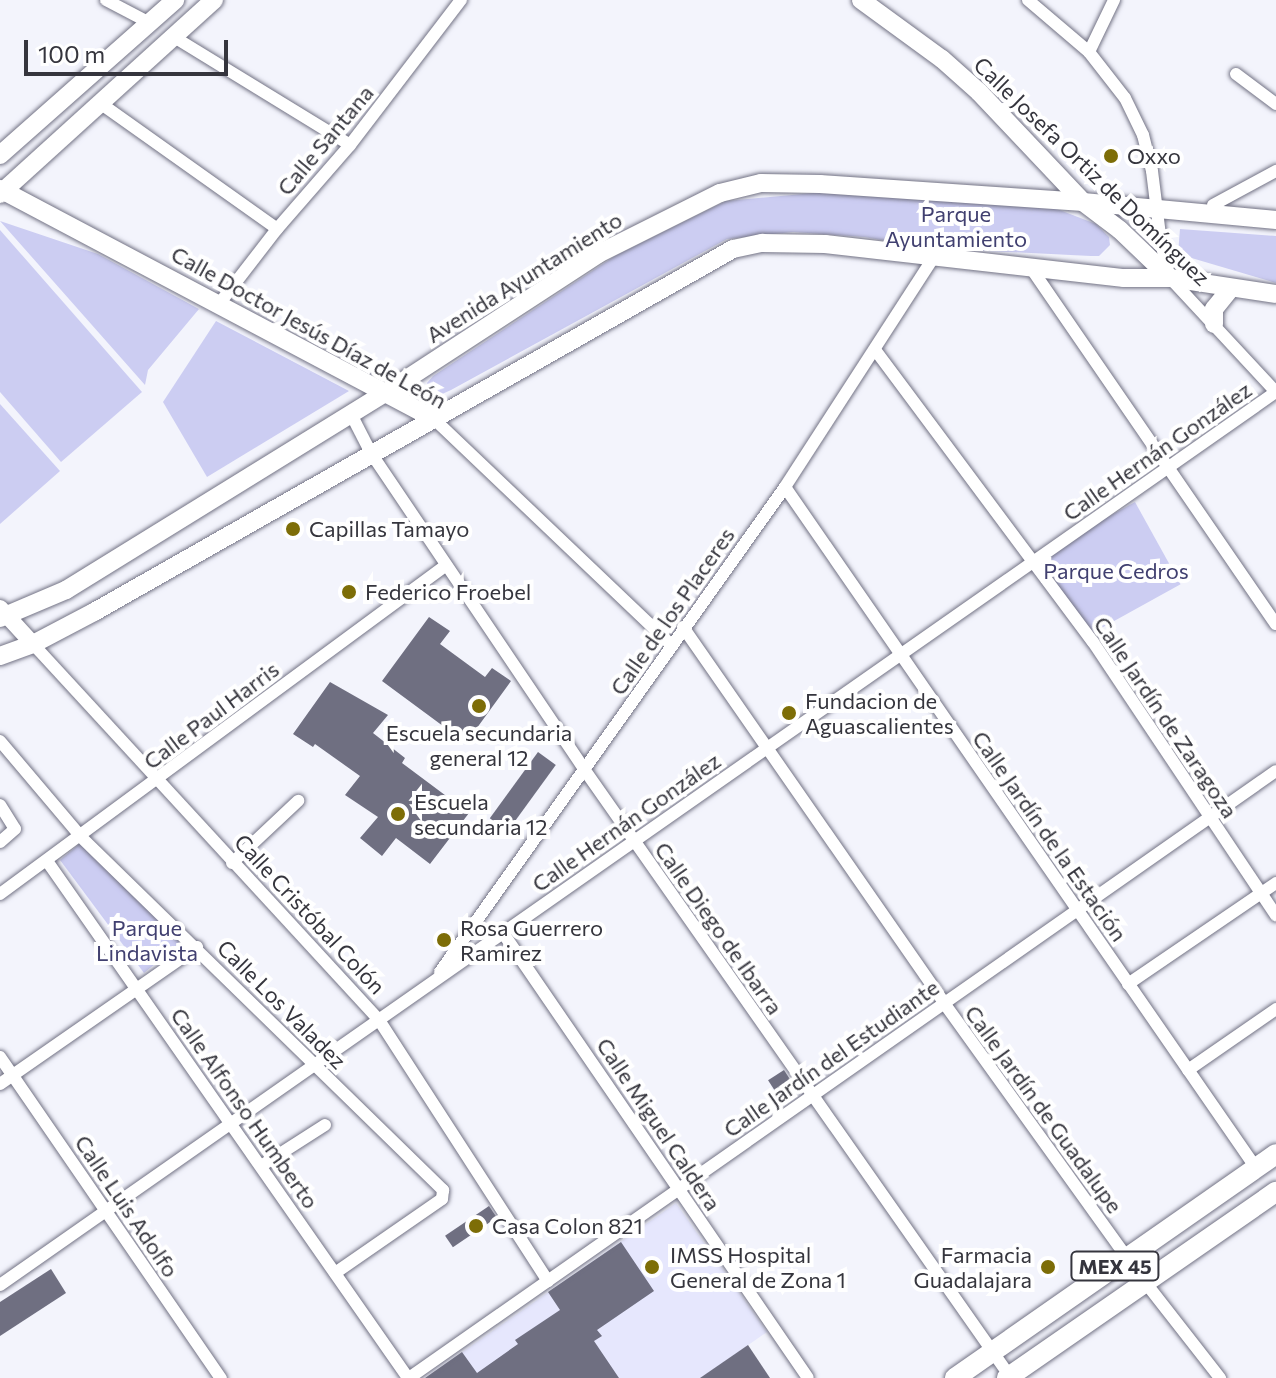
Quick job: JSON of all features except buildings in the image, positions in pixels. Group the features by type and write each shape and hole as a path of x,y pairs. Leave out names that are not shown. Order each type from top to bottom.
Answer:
{"main road":[{"path":"0,155 175,0"},
{"path":"1,191 214,0"},
{"name":"Calle Josefa Ortiz de Domínguez","path":"861,0 970,84 1083,202 1120,230 1170,278"},
{"name":"Avenida Ayuntamiento","path":"2,614 66,590 385,393 598,254 720,193 761,183 820,184 1083,202 1276,220"},
{"name":"Calle Doctor Jesús Díaz de León","path":"1,191 434,419"},
{"path":"0,656 33,644 733,249 762,243 825,244 1124,278 1170,278 1276,294"},
{"path":"1214,324 1214,309 1230,289"},
{"name":"MEX 45","path":"955,1378 1276,1154"},
{"name":"MEX 45","path":"1009,1377 1276,1192"}],"street":[{"path":"106,0 150,23"},
{"name":"Calle Santana","path":"219,304 277,229 350,145 461,0"},
{"path":"1028,0 1089,52 1125,98 1143,135 1170,278"},
{"path":"1089,52 1114,0"},
{"path":"174,37 350,145"},
{"path":"1236,74 1276,104"},
{"path":"100,103 277,229"},
{"path":"1213,205 1276,171"},
{"name":"Calle de los Placeres","path":"434,982 785,487 876,351 934,257"},
{"path":"1031,268 1276,624"},
{"name":"Calle Josefa Ortiz de Domínguez","path":"1170,278 1276,392"},
{"name":"Calle Jardín de Zaragoza","path":"876,351 1093,642 1276,915"},
{"name":"Calle Hernán González","path":"0,1285 1276,392"},
{"name":"Calle Diego de Ibarra","path":"351,414 371,453 445,566 1009,1377"},
{"name":"Calle Doctor Jesús Díaz de León","path":"434,419 672,646"},
{"name":"Calle Jardín de la Estación","path":"785,487 1256,1168"},
{"name":"Calle Paul Harris","path":"0,894 445,566"},
{"name":"Calle Cristóbal Colón","path":"2,614 379,1020 548,1281"},
{"name":"Calle Jardín de Guadalupe","path":"683,627 944,1003 1127,1258"},
{"name":"Calle Los Valadez","path":"0,741 81,837 197,947 445,1195 335,1273"},
{"name":"Calle Jardín del Estudiante","path":"409,1378 1276,771"},
{"path":"232,863 298,801"},
{"path":"0,805 15,829 0,842"},
{"name":"Calle Alfonso Humberto","path":"47,861 409,1378"},
{"path":"1128,984 1276,883"},
{"name":"Calle Miguel Caldera","path":"503,933 808,1378"},
{"path":"0,1084 197,947"},
{"path":"1188,1070 1276,1009"},
{"name":"Calle Luis Adolfo","path":"0,1057 221,1378"},
{"path":"261,1166 325,1125"},
{"path":"1145,1282 1220,1378"}],"shaded area":[{"name":"IMSS Hospital General de Zona 1","path":"676,1203 767,1332 701,1378 425,1378"}],"green space":[{"name":"Parque Ayuntamiento","path":"824,192 1057,209 1096,224 1109,237 1110,245 1099,256 1091,256 926,248 864,237 793,232 727,239 451,390 440,395 431,391 427,383 433,376 615,256 726,201"},
{"path":"0,221 98,254 199,309 148,370 145,385"},
{"path":"1180,229 1276,236 1276,283 1178,254"},
{"path":"0,230 142,392 61,462 0,392"},
{"path":"216,321 349,391 207,477 163,402"},
{"path":"0,404 60,471 0,524"},
{"name":"Parque Cedros","path":"1135,502 1181,584 1086,637 1041,554"},
{"name":"Parque Lindavista","path":"82,842 183,941 144,973 60,860"}],"place":[{"name":"Oxxo","path":"1111,156"},
{"name":"Capillas Tamayo","path":"293,529"},
{"name":"Federico Froebel","path":"349,592"},
{"name":"Escuela secundaria general 12","path":"479,706"},
{"name":"Fundacion de Aguascalientes","path":"789,713"},
{"name":"Escuela secundaria 12","path":"398,814"},
{"name":"Rosa Guerrero Ramirez","path":"444,940"},
{"name":"Casa Colon 821","path":"476,1226"},
{"name":"IMSS Hospital General de Zona 1","path":"652,1267"},
{"name":"Farmacia Guadalajara","path":"1048,1267"}]}
